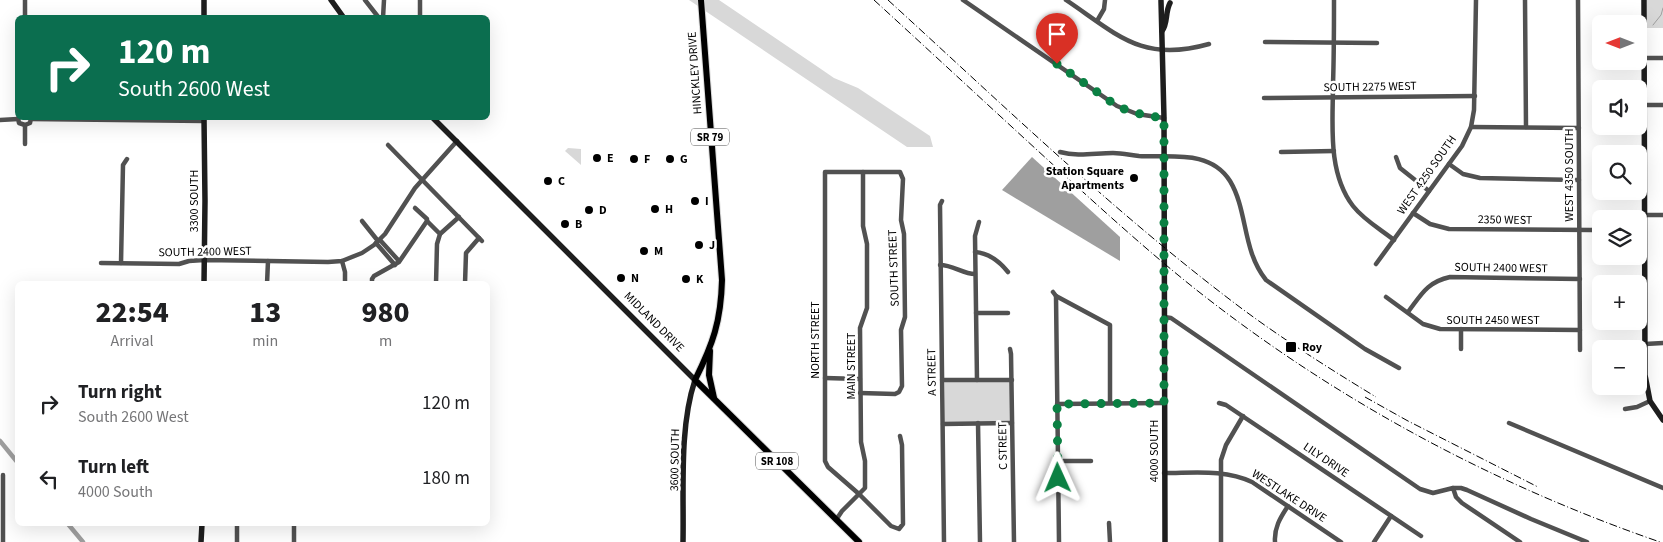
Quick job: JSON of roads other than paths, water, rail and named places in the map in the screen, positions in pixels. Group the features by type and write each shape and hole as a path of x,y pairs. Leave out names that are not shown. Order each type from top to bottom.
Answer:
{"main road":[{"name":"HINCKLEY DRIVE","path":"695,380 710,350 716,332 720,313 722,280 700,0"},
{"path":"710,350 709,375 714,398"},
{"name":"MIDLAND DRIVE","path":"695,380 859,542"}],"street":[{"path":"25,0 25,15"},
{"path":"204,0 204,15"},
{"path":"330,0 342,15"},
{"path":"365,0 377,15"},
{"path":"383,15 384,0"},
{"path":"420,0 420,15"},
{"path":"1066,0 1132,44 1161,51 1192,48 1209,44"},
{"path":"1096,21 1104,9 1105,0"},
{"path":"1334,0 1334,151 1338,171 1344,190 1353,205 1365,218 1394,240"},
{"name":"WEST 4250 SOUTH","path":"1376,264 1462,146 1471,127 1475,96 1476,0"},
{"path":"1525,0 1526,127"},
{"name":"WEST 4350 SOUTH","path":"1578,0 1580,350"},
{"path":"1644,0 1644,15"},
{"path":"966,1 1117,106 1137,114 1164,118"},
{"path":"1160,1 1164,4 1173,2"},
{"name":"4000 SOUTH","path":"1160,1 1164,118 1164,542"},
{"name":"4000 SOUTH","path":"1162,31 1165,27 1166,14 1173,2"},
{"path":"1265,42 1377,43"},
{"path":"1648,58 1663,58"},
{"name":"SOUTH 2275 WEST","path":"1264,98 1475,96"},
{"path":"1647,105 1663,105"},
{"path":"0,120 15,118"},
{"path":"18,120 19,123 25,126"},
{"path":"25,144 25,126 30,120"},
{"name":"3300 SOUTH","path":"204,120 204,281"},
{"name":"MIDLAND DRIVE","path":"435,120 695,380"},
{"path":"1471,127 1579,128"},
{"path":"1644,135 1644,210"},
{"path":"378,241 392,226 410,195 457,141"},
{"path":"388,145 481,239 466,253 466,281"},
{"path":"1281,152 1334,151"},
{"path":"1060,152 1071,155 1114,153 1139,156 1185,157 1208,162 1224,173 1234,190 1254,260 1259,272 1266,280 1365,349 1399,368"},
{"path":"1396,157 1400,168 1429,191"},
{"path":"121,263 122,165 127,159"},
{"path":"1449,164 1463,174 1480,178 1579,180"},
{"name":"NORTH STREET","path":"863,172 825,172 826,461 828,467 891,526 899,529 903,524 902,445 900,436"},
{"name":"SOUTH STREET","path":"860,393 895,394 899,392 902,386 901,330 905,317 904,234 902,220 903,179 900,172 863,172"},
{"name":"MAIN STREET","path":"836,520 842,510 865,488 865,461 861,442 860,393 860,328 867,308 867,244 863,226 863,172"},
{"name":"A STREET","path":"942,202 940,205 940,265 944,542"},
{"path":"415,208 440,234"},
{"name":"2350 WEST","path":"1413,213 1430,224 1449,229 1592,230"},
{"path":"1647,214 1663,214"},
{"path":"436,281 436,244 440,234 459,217"},
{"path":"372,281 374,276 397,263 427,221"},
{"path":"362,222 397,263"},
{"path":"977,380 975,236 979,222"},
{"name":"SOUTH 2400 WEST","path":"101,263 179,264 204,260 310,263 342,260 362,253 378,241"},
{"path":"975,252 988,255 1004,266 1008,272"},
{"path":"342,260 345,281"},
{"path":"267,281 268,261"},
{"path":"940,265 952,266 964,272 976,274"},
{"path":"1644,265 1645,340"},
{"name":"SOUTH 2400 WEST","path":"1408,312 1428,286 1438,280 1450,277 1580,279"},
{"path":"1059,542 1054,294 1110,325 1110,403"},
{"name":"SOUTH 2450 WEST","path":"1386,297 1423,324 1440,329 1580,330"},
{"path":"976,312 1008,313"},
{"path":"1164,317 1171,318 1420,489 1426,492 1438,493 1453,488 1461,488 1587,542"},
{"path":"1461,330 1461,349"},
{"path":"1647,344 1663,343"},
{"name":"C STREET","path":"1010,349 1012,354 1014,542"},
{"path":"825,378 860,379"},
{"name":"3600 SOUTH","path":"683,542 685,422 689,397 695,380"},
{"path":"942,380 1012,380"},
{"path":"1647,385 1650,401 1661,412 1663,420"},
{"path":"1625,409 1637,407 1650,401"},
{"path":"1057,404 1164,403"},
{"name":"LILY DRIVE","path":"1219,403 1226,405 1243,416 1421,536"},
{"path":"1221,542 1220,473 1222,452 1243,416"},
{"path":"978,423 980,542"},
{"path":"943,424 1012,423"},
{"path":"1509,423 1663,488"},
{"path":"1058,461 1091,461"},
{"name":"WESTLAKE DRIVE","path":"1164,473 1220,473 1241,476 1341,542"},
{"path":"3,475 3,542"},
{"path":"1453,488 1456,497 1462,503 1520,542"},
{"path":"1274,542 1278,520 1288,506"},
{"path":"1374,542 1392,516"},
{"path":"1109,523 1110,542"},
{"path":"201,542 202,526"},
{"path":"237,526 237,542"},
{"path":"294,526 294,542"}],"waterway":[{"path":"1653,25 1661,15 1663,8"},
{"path":"0,441 15,459"},
{"path":"70,526 83,542"}],"railway":[{"path":"874,0 1120,226 1194,288 1302,366 1416,435 1476,465 1597,519 1660,542"},
{"path":"888,0 1061,158 1149,235 1241,308 1324,365 1376,397"},
{"path":"1365,397 1538,487"}],"place":[{"name":"E","path":"597,158"},
{"name":"F","path":"634,159"},
{"name":"G","path":"670,159"},
{"name":"Station Square Apartments","path":"1134,178"},
{"name":"C","path":"548,181"},
{"name":"I","path":"695,201"},
{"name":"H","path":"655,209"},
{"name":"D","path":"589,210"},
{"name":"B","path":"565,224"},
{"name":"J","path":"699,245"},
{"name":"M","path":"644,251"},
{"name":"N","path":"621,278"},
{"name":"K","path":"686,279"},
{"name":"Roy","path":"1291,347"}]}
